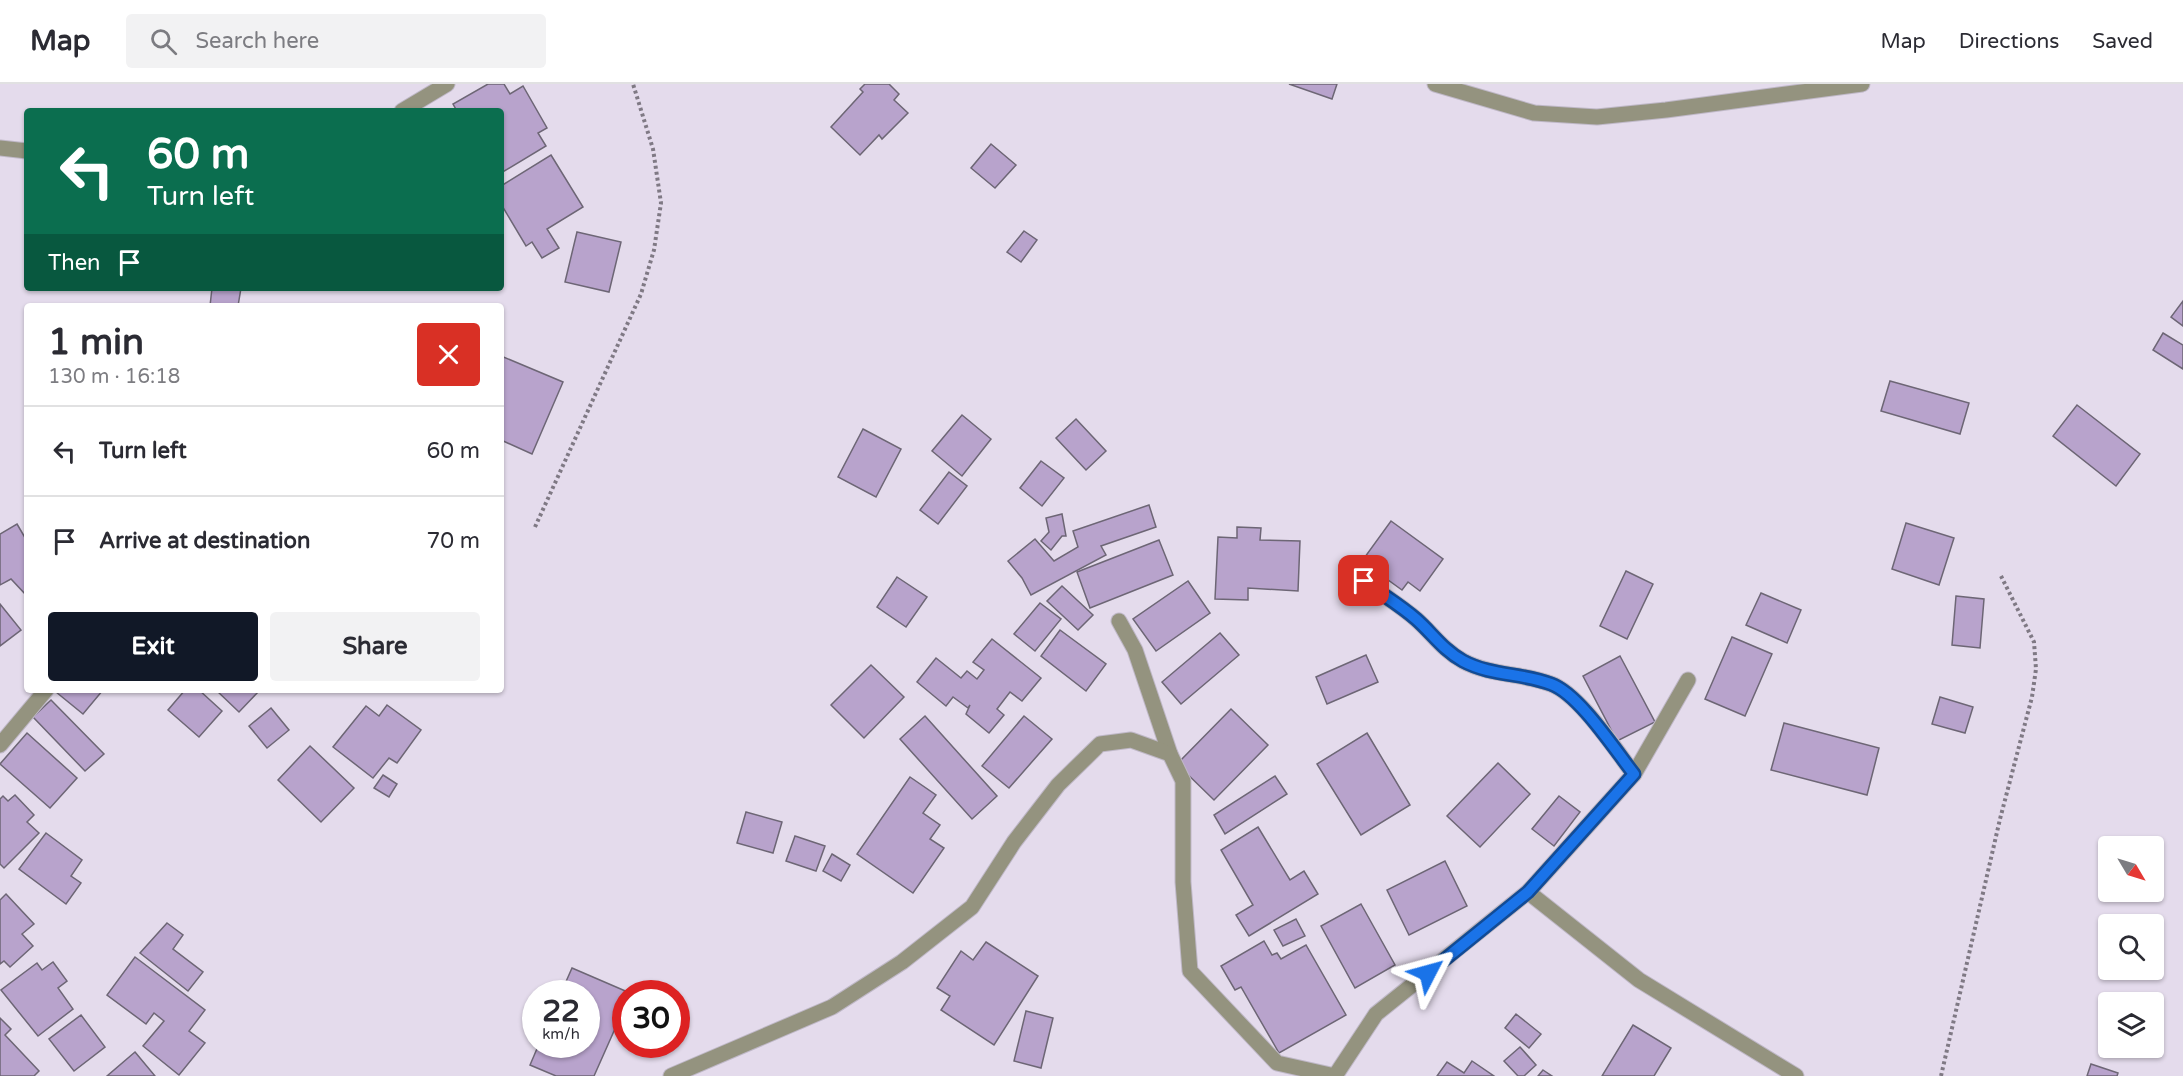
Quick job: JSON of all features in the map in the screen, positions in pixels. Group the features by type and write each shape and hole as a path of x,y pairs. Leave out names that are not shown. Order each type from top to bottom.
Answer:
{"street":[{"path":"407,108 447,84"},
{"path":"1435,84 1534,113 1597,117 1862,84"},
{"path":"0,148 24,151"},
{"path":"1364,581 1416,619 1443,648 1461,660 1485,672 1532,678 1554,685 1581,707 1634,774"},
{"path":"1119,621 1135,650 1170,754 1183,781 1183,882 1190,971 1277,1063 1335,1076 1376,1014 1528,892 1634,774 1688,680"},
{"path":"0,745 43,693"},
{"path":"671,1076 832,1007 902,962 972,907 1014,842 1052,793 1100,744 1131,740 1170,754"},
{"path":"1528,892 1639,980 1796,1076"}],"path":[{"path":"535,527 641,294 654,250 661,203 653,149 633,84"},
{"path":"1941,1076 2000,819 2032,697 2036,669 2034,642 2001,576"}],"building":[{"path":"488,84 504,84 510,94 523,86 547,128 538,133 546,146 504,171 504,108 455,108 453,104"},
{"path":"865,84 889,84 899,94 894,100 908,113 882,139 879,135 860,155 831,127 863,92 860,89"},
{"path":"1289,84 1337,84 1332,99"},
{"path":"991,144 1016,165 995,188 971,168"},
{"path":"551,155 583,207 547,229 559,248 542,258 532,242 526,246 504,209 504,184"},
{"path":"1024,231 1037,240 1021,262 1007,252"},
{"path":"577,232 621,242 609,292 565,282"},
{"path":"212,291 240,291 238,303 210,303"},
{"path":"2183,301 2183,326 2171,317"},
{"path":"2163,333 2183,345 2183,369 2153,350"},
{"path":"504,357 563,382 532,454 504,441"},
{"path":"1890,381 1969,403 1960,434 1881,411"},
{"path":"2077,405 2140,454 2116,486 2053,436"},
{"path":"962,415 991,439 962,476 932,451"},
{"path":"1076,419 1106,451 1086,470 1056,438"},
{"path":"863,429 901,449 876,497 838,477"},
{"path":"1041,461 1064,478 1042,506 1020,488"},
{"path":"949,472 967,486 938,524 920,510"},
{"path":"1149,505 1156,527 1101,546 1106,555 1031,595 1022,578 1008,561 1035,539 1054,561 1078,547 1073,531"},
{"path":"1062,514 1066,536 1062,536 1051,550 1041,541 1049,532 1046,518"},
{"path":"1391,521 1443,559 1420,591 1408,582 1402,590 1362,561"},
{"path":"1906,523 1954,538 1939,585 1892,569"},
{"path":"17,524 24,536 24,593 11,579 0,585 0,534"},
{"path":"1237,527 1261,528 1260,540 1300,541 1298,591 1248,588 1248,600 1215,599 1218,537 1237,538"},
{"path":"1159,540 1173,575 1090,608 1077,572"},
{"path":"1626,571 1653,584 1627,639 1600,626"},
{"path":"897,577 927,597 906,627 877,607"},
{"path":"1188,581 1210,613 1156,651 1133,619"},
{"path":"1062,586 1093,615 1078,630 1047,601"},
{"path":"1761,593 1801,610 1787,643 1746,625"},
{"path":"1956,596 1984,599 1980,648 1952,645"},
{"path":"1040,603 1061,619 1035,651 1014,634"},
{"path":"0,604 21,630 0,646"},
{"path":"1060,630 1106,664 1086,691 1041,656"},
{"path":"1220,633 1239,655 1181,704 1162,682"},
{"path":"1732,637 1772,654 1745,716 1705,699"},
{"path":"992,639 1041,678 1022,701 1010,692 997,709 1004,715 989,733 966,714 970,705 968,708 953,697 946,706 917,682 936,658 961,678 967,671 977,679 984,670 973,662"},
{"path":"1366,655 1378,682 1327,704 1316,677"},
{"path":"1620,656 1655,722 1617,741 1583,676"},
{"path":"871,665 904,697 864,738 831,705"},
{"path":"57,693 100,693 83,714"},
{"path":"182,693 202,693 222,711 199,737 168,710"},
{"path":"219,693 257,693 239,712"},
{"path":"1940,697 1973,707 1965,733 1932,724"},
{"path":"51,700 104,754 85,771 33,717"},
{"path":"387,705 421,730 397,763 389,758 373,778 333,747 366,706 379,716"},
{"path":"271,708 289,730 267,748 249,726"},
{"path":"1231,709 1268,745 1214,800 1177,764"},
{"path":"925,716 997,796 972,819 900,739"},
{"path":"1024,716 1052,739 1009,788 982,766"},
{"path":"1784,723 1879,748 1867,795 1771,770"},
{"path":"27,733 77,778 50,808 0,764"},
{"path":"1367,733 1410,805 1361,835 1317,764"},
{"path":"310,746 354,788 321,822 278,780"},
{"path":"1498,763 1530,794 1480,847 1447,816"},
{"path":"383,775 397,784 389,797 374,788"},
{"path":"1275,776 1287,794 1225,834 1214,815"},
{"path":"910,777 936,795 923,813 940,825 930,839 944,848 913,893 857,854"},
{"path":"15,795 34,815 27,822 39,833 4,868 0,864 0,799 3,796 8,801"},
{"path":"1559,796 1580,812 1554,846 1532,829"},
{"path":"746,812 782,822 773,853 737,843"},
{"path":"1258,827 1290,880 1304,871 1318,894 1249,936 1236,915 1253,905 1221,850"},
{"path":"46,833 82,860 71,876 81,883 66,904 19,869"},
{"path":"795,836 825,846 816,871 786,861"},
{"path":"832,854 850,865 841,881 823,871"},
{"path":"1445,861 1467,906 1409,935 1387,890"},
{"path":"6,894 34,924 22,934 33,946 10,967 4,961 0,964 0,900"},
{"path":"1361,904 1395,965 1355,988 1321,926"},
{"path":"1296,919 1305,936 1283,946 1274,930"},
{"path":"167,923 183,935 173,949 203,972 188,991 140,953"},
{"path":"1264,941 1272,955 1277,953 1281,959 1306,945 1346,1015 1279,1053 1241,987 1235,990 1221,966"},
{"path":"986,942 1038,976 994,1045 941,1010 950,996 937,988 961,951 973,960"},
{"path":"135,957 205,1010 189,1031 205,1043 179,1075 143,1046 164,1021 154,1013 146,1024 107,995"},
{"path":"53,962 67,981 58,988 73,1009 38,1036 1,990 37,963 42,970"},
{"path":"572,968 600,980 567,980"},
{"path":"600,980 612,985 612,1036 594,1076 556,1076 530,1065 533,1058 600,1058"},
{"path":"1026,1011 1053,1018 1041,1068 1014,1061"},
{"path":"1516,1014 1541,1034 1529,1048 1505,1028"},
{"path":"81,1015 105,1047 74,1071 49,1039"},
{"path":"0,1018 11,1029 5,1035 39,1071 34,1076 0,1076"},
{"path":"1633,1025 1671,1048 1654,1076 1602,1076"},
{"path":"1520,1047 1536,1065 1524,1076 1518,1076 1504,1061"},
{"path":"135,1052 155,1076 107,1076"},
{"path":"1472,1061 1494,1076 1437,1076 1447,1062 1464,1073"},
{"path":"2091,1064 2118,1073 2117,1076 2087,1076"},
{"path":"1543,1070 1552,1076 1538,1076"}],"route":[{"path":"1364,581 1416,619 1443,648 1461,660 1485,672 1532,678 1554,685 1581,707 1634,774 1528,892 1428,973"}]}
